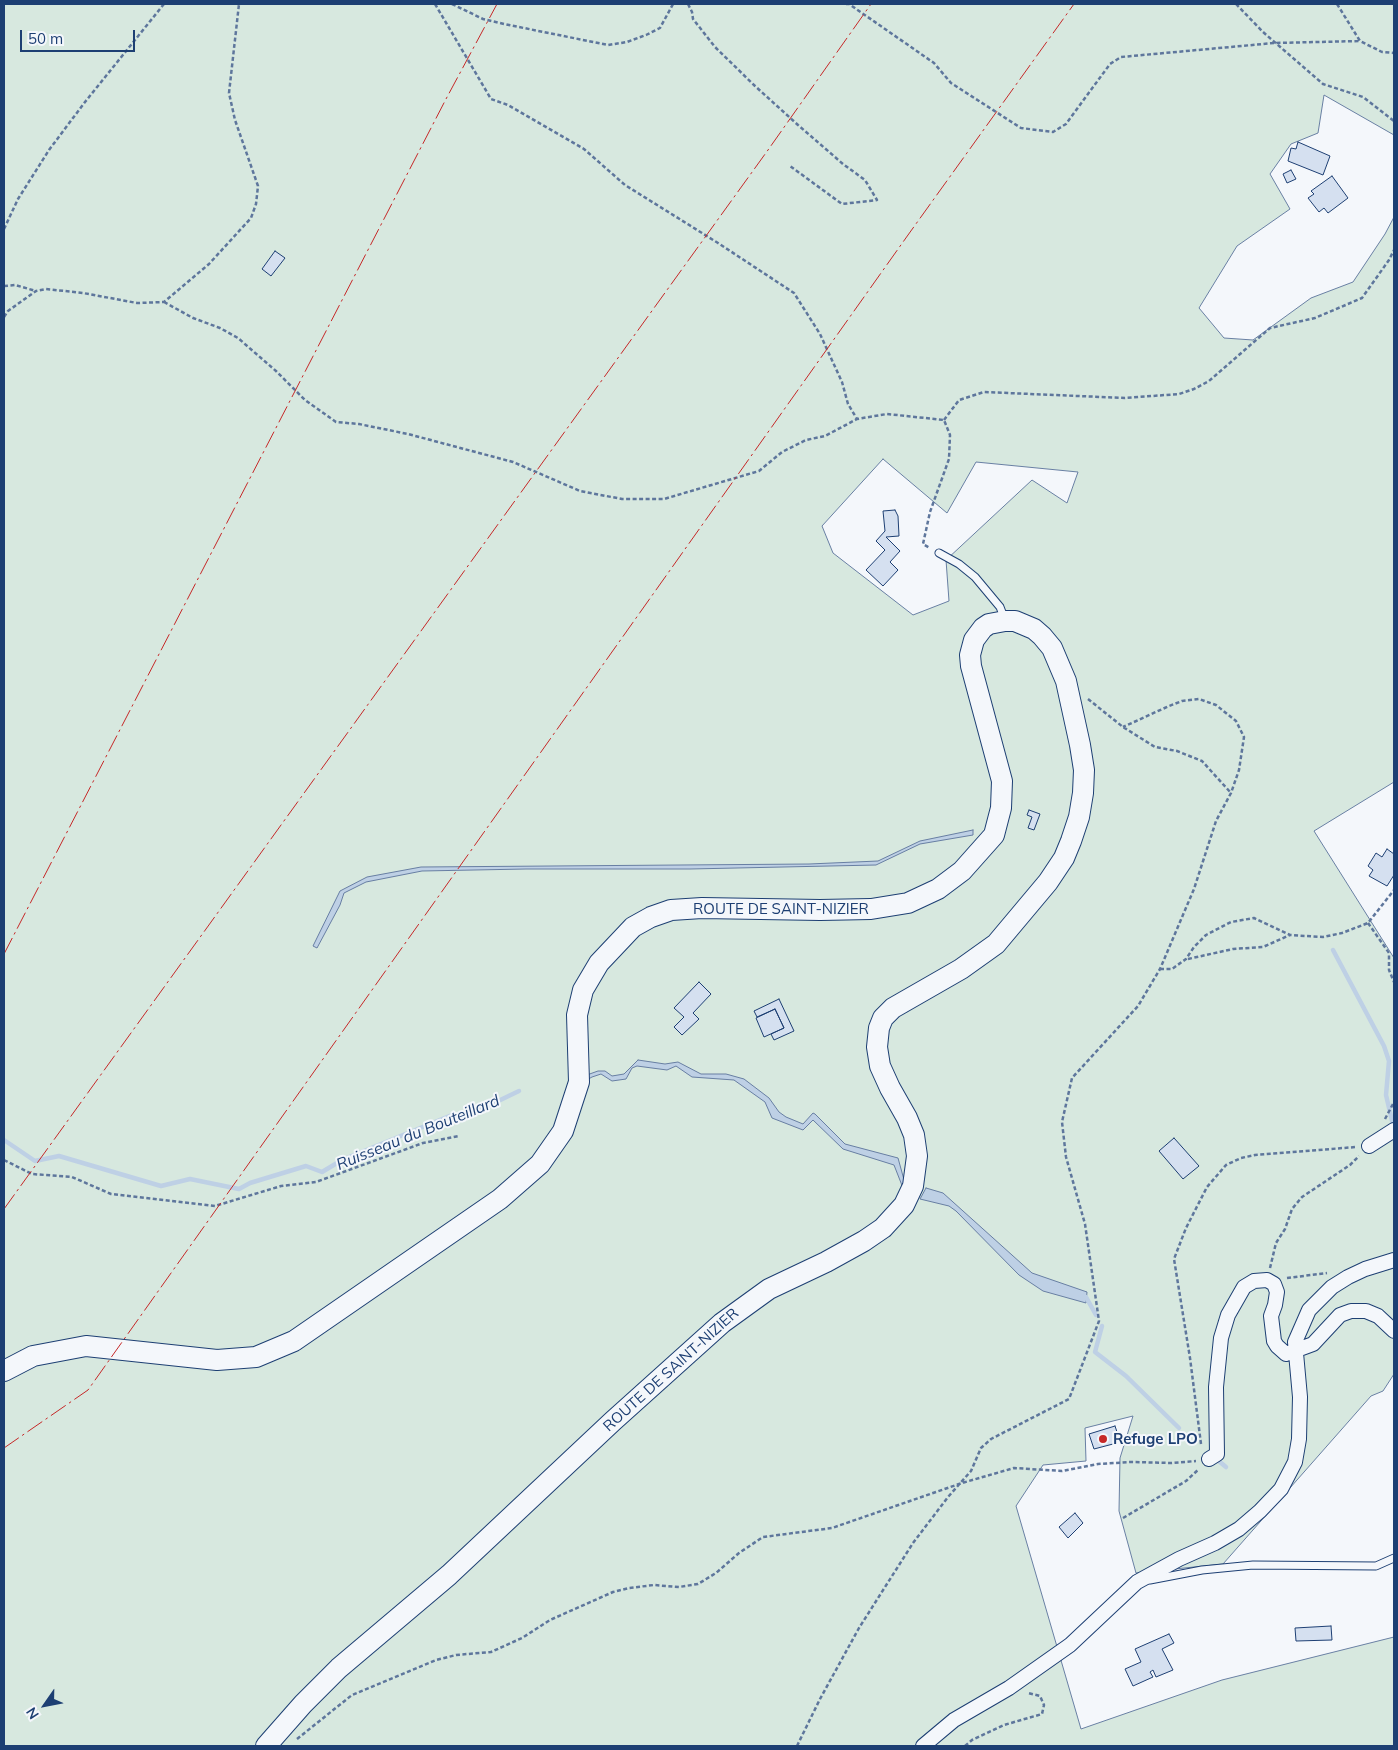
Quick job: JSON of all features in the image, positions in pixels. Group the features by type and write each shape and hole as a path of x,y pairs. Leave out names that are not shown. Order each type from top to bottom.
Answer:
{"main road":[{"name":"ROUTE DE SAINT-NIZIER","path":"4,1371 33,1356 86,1346 217,1360 256,1356 294,1341 500,1198 540,1164 563,1131 578,1082 577,1015 583,990 599,963 633,927 651,917 671,910 702,908 871,909 908,902 938,889 962,871 994,835 1001,808 1002,781 990,734 980,706 971,666 970,654 974,640 983,628 1005,620 1024,624 1038,633 1052,648 1060,663 1066,681 1084,770 1079,816 1064,858 1048,882 1007,931 982,955 893,1008 883,1018 878,1028 876,1047 880,1066 914,1135 917,1156 913,1186 909,1197 883,1228 826,1262 769,1290 722,1322 449,1575 339,1668 303,1704 266,1746"}],"street":[{"path":"1369,1146 1394,1130"},
{"path":"923,1746 954,1720 1009,1688 1070,1644 1137,1582 1239,1529 1260,1511 1281,1489 1296,1462 1299,1439 1300,1397 1295,1342 1309,1310 1332,1288 1348,1277 1365,1269 1394,1260"},
{"path":"1210,1459 1217,1454 1216,1387 1221,1338 1236,1299 1244,1287 1254,1281 1268,1280 1274,1284 1277,1292 1276,1305 1271,1316 1274,1341 1286,1354 1313,1344 1340,1315 1351,1311 1366,1311 1378,1316 1394,1331"}],"lane":[{"path":"939,553 959,564 975,577 1000,607 1005,620"},
{"path":"1137,1582 1202,1570 1253,1565 1376,1566 1394,1558"}],"path":[{"path":"4,229 18,199 49,150 164,4"},
{"path":"164,302 179,291 188,280 218,254 251,218 256,204 258,186 235,120 229,93 239,4"},
{"path":"435,4 491,99 508,105 584,149 626,186 794,293 820,334 842,382 848,404 857,419"},
{"path":"452,4 483,18 504,24 608,45 628,42 660,28 673,4"},
{"path":"688,4 693,19 716,47 798,125 843,164 865,180 877,200 842,204 790,166"},
{"path":"846,4 849,4 934,63 951,83 1021,128 1053,132 1066,124 1110,64 1121,57 1274,43 1360,41 1382,52 1394,53"},
{"path":"1236,4 1274,43 1323,84 1363,97 1394,121"},
{"path":"1337,4 1360,41"},
{"path":"944,420 959,400 984,392 1125,398 1179,394 1194,389 1209,381 1270,328 1315,318 1362,298 1394,250"},
{"path":"4,286 15,285 36,291"},
{"path":"4,317 8,311 36,291 46,289 83,293 137,303 164,302 193,318 220,328 238,338 269,364 305,400 336,422 359,424 408,434 513,462 580,491 622,499 664,499 759,471 782,452 806,440 825,436 857,419 887,414 944,420"},
{"path":"923,544 930,512 950,459 950,434 944,420"},
{"path":"1087,699 1123,727 1155,747 1177,751 1202,760 1231,793"},
{"path":"798,1746 820,1699 859,1628 913,1543 948,1497 962,1483 970,1471 980,1448 1069,1399 1099,1321 1085,1224 1066,1157 1062,1122 1072,1078 1138,1006 1160,969 1194,888 1216,820 1231,793 1239,770 1244,737 1236,721 1216,705 1199,699 1182,702 1158,710 1123,727"},
{"path":"1160,969 1172,969 1186,959 1194,947 1206,935 1231,922 1254,918 1290,935 1322,937 1342,933 1368,923 1394,890"},
{"path":"1368,923 1389,953 1388,970 1394,982"},
{"path":"1186,959 1233,949 1263,947 1290,935"},
{"path":"4,1160 32,1174 72,1177 111,1194 215,1206 281,1186 316,1182 423,1143 459,1136"},
{"path":"1210,1459 1202,1453 1192,1367 1174,1259 1186,1228 1207,1187 1226,1165 1241,1158 1255,1155 1369,1146"},
{"path":"1329,1272 1268,1280 1276,1243 1285,1229 1292,1209 1302,1197 1350,1165 1369,1146"},
{"path":"295,1741 352,1695 436,1660 456,1655 491,1652 522,1638 550,1620 613,1592 654,1585 679,1587 698,1584 716,1573 739,1553 763,1537 832,1528 962,1483 1014,1468 1062,1471 1098,1464 1131,1462 1172,1463 1210,1459"},
{"path":"1124,1518 1186,1481 1210,1459"},
{"path":"965,1746 972,1740 1004,1725 1042,1714 1044,1705 1040,1696 1009,1688"}],"shaded area":[{"path":"4,4 1394,4 1394,135 1324,95 1318,133 1291,144 1270,174 1290,209 1237,246 1199,308 1224,338 1253,340 1311,298 1353,282 1394,217 1394,782 1314,831 1394,958 1394,1374 1383,1391 1371,1396 1223,1564 1136,1573 1119,1511 1120,1458 1133,1416 1085,1428 1086,1461 1043,1465 1016,1506 1081,1729 1222,1680 1394,1637 1394,1746 4,1746","holes":["883,459 947,513 976,462 1078,472 1067,503 1032,480 946,560 949,601 913,615 833,553 822,526"]}],"water":[{"path":"973,830 973,835 920,844 876,865 690,869 422,871 366,882 344,893 340,905 317,948 313,946 340,891 367,877 421,867 809,864 878,861 920,841"},
{"path":"638,1060 665,1064 678,1062 701,1074 726,1074 744,1079 769,1098 779,1112 786,1117 803,1124 813,1113 845,1144 898,1158 906,1187 903,1188 894,1165 843,1149 813,1120 803,1130 772,1118 765,1102 734,1080 692,1077 676,1066 667,1070 637,1066 632,1068 626,1079 612,1081 601,1074 585,1081 584,1076 598,1071 605,1071 612,1076 624,1074"},
{"path":"926,1188 943,1193 1032,1273 1087,1292 1086,1303 1043,1291 1019,1275 956,1211 949,1206 920,1199"}],"building":[{"path":"1298,142 1330,156 1323,175 1288,161 1291,148 1296,149"},
{"path":"1291,170 1296,179 1287,183 1283,174"},
{"path":"1332,176 1348,198 1328,213 1324,208 1319,212 1308,198 1314,194 1311,191"},
{"path":"275,251 285,258 271,276 262,269"},
{"path":"895,510 898,516 899,536 886,537 900,551 890,562 898,570 883,586 866,570 885,550 876,541 885,531 883,511"},
{"path":"1029,810 1040,814 1034,830 1028,828 1032,817 1027,815"},
{"path":"1387,849 1394,854 1394,875 1387,886 1369,876 1373,870 1368,866 1376,853 1382,857"},
{"path":"699,982 711,994 693,1013 699,1019 682,1035 674,1027 684,1017 674,1008"},
{"path":"779,999 794,1031 774,1040 771,1034 784,1028 775,1009 757,1017 754,1011"},
{"path":"775,1009 784,1028 764,1037 756,1018"},
{"path":"1174,1138 1199,1166 1183,1179 1159,1151"},
{"name":"Refuge LPO","path":"1115,1426 1118,1435 1113,1444 1094,1449 1089,1434"},
{"path":"1075,1513 1083,1523 1068,1538 1059,1527"},
{"path":"1331,1626 1332,1640 1296,1641 1295,1628"},
{"path":"1169,1634 1174,1643 1162,1649 1173,1670 1156,1677 1153,1670 1150,1672 1153,1677 1133,1686 1125,1669 1141,1662 1135,1649"}],"waterway":[{"path":"1333,950 1384,1046 1389,1061 1386,1095 1393,1125"},
{"name":"Ruisseau du Bouteillard","path":"4,1140 35,1161 59,1156 161,1186 190,1179 239,1189 250,1183 306,1166 322,1172 342,1160 452,1115 465,1117 519,1091"},
{"name":"Ruisseau du Bouteillard","path":"1081,1295 1086,1297 1096,1315"},
{"name":"Ruisseau du Bouteillard","path":"1102,1326 1095,1352 1126,1376 1179,1428"},
{"name":"Ruisseau du Bouteillard","path":"1215,1458 1226,1467"}],"power":[{"path":"4,954 446,99 497,4"},
{"path":"4,1209 768,150 871,4"},
{"path":"4,1448 88,1390 1074,4"}],"place":[{"name":"Refuge LPO","path":"1103,1439"}]}
